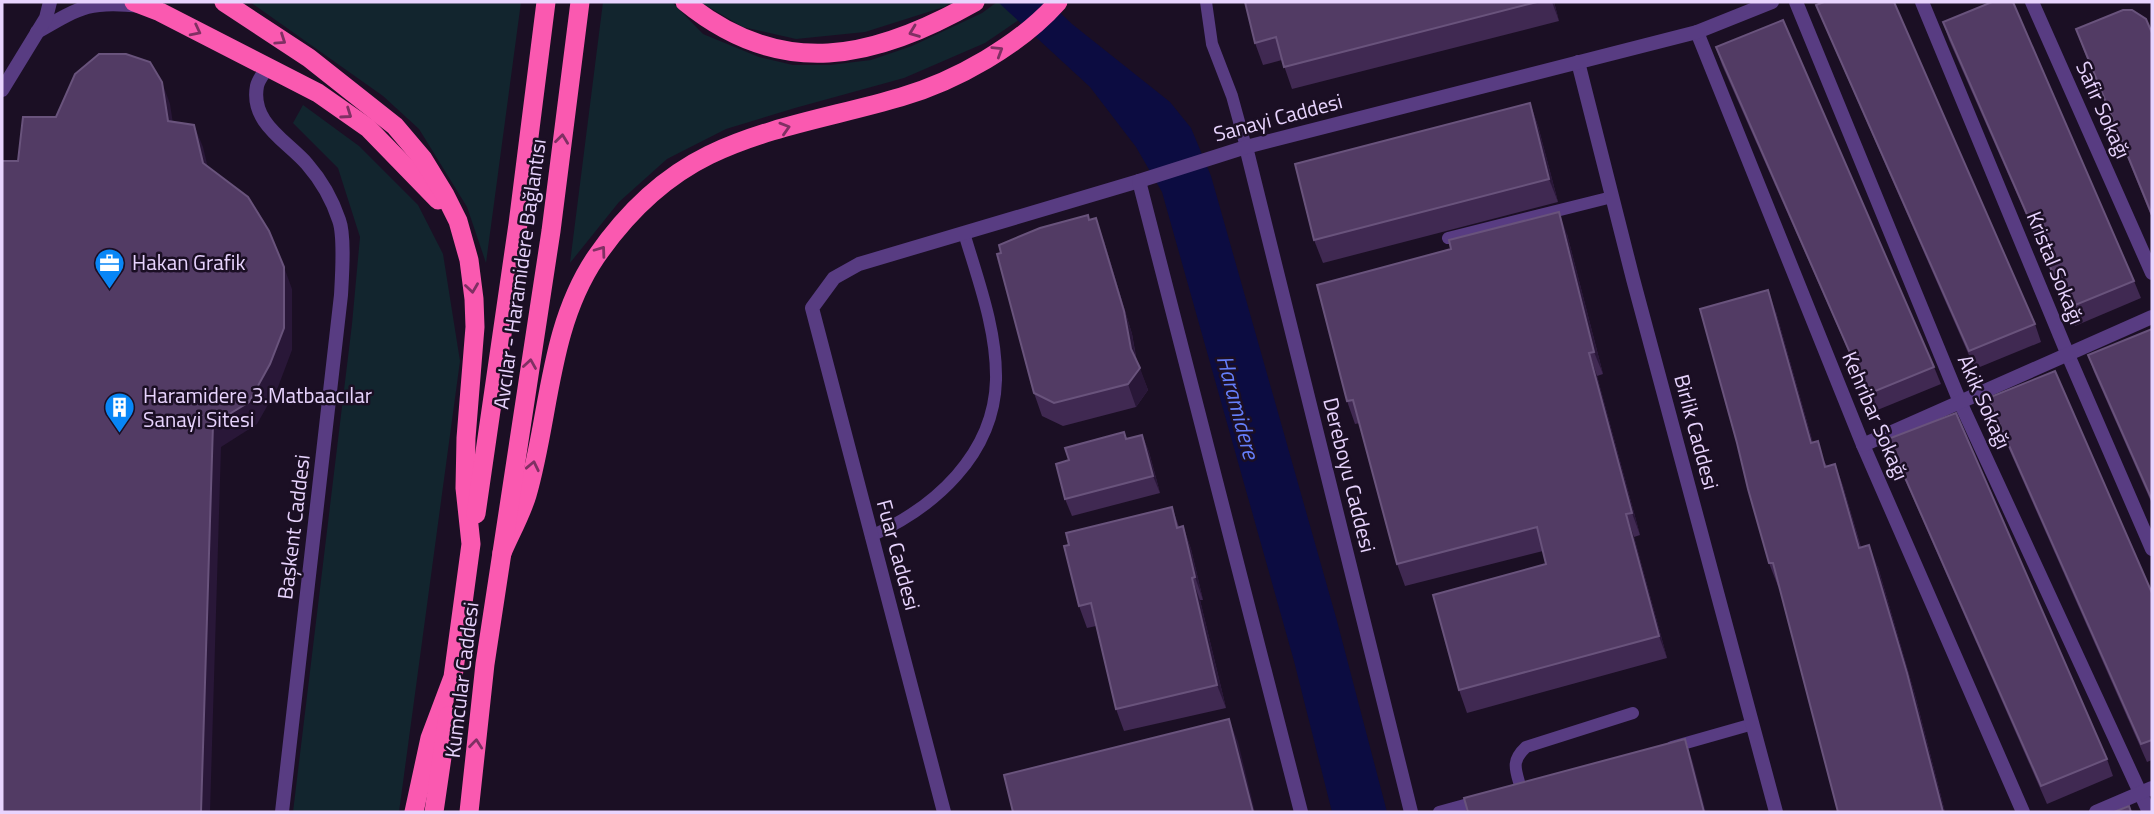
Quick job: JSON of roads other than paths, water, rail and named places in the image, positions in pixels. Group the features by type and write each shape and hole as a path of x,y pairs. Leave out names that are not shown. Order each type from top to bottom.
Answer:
{"highway":[{"path":"224,2 309,58 395,126 422,159 458,221 469,260 474,299 474,340 466,438 466,488 471,544 434,812"},
{"name":"Avcılar - Haramidere Bağlantısı","path":"471,544 518,224 546,2"},
{"name":"Avcılar - Haramidere Bağlantısı","path":"502,553 551,231 580,2"},
{"path":"685,2 724,29 756,44 788,53 818,54 881,44 941,21 975,2"},
{"path":"502,553 527,496 553,367 565,322 577,291 594,259 617,228 641,203 676,174 739,142 903,97 944,81 1020,37 1044,18 1058,2"},
{"path":"138,4 160,12 318,93 368,128 458,221"},
{"name":"Kumcular Caddesi","path":"469,812 485,664 502,553"},
{"path":"414,812 430,738 453,677"}],"street":[{"path":"2,90 46,18 50,2"},
{"path":"37,32 88,5 111,2 138,4"},
{"name":"Sanayi Caddesi","path":"812,308 834,278 859,264 1247,147 1697,32 1772,2"},
{"name":"Akik Sokağı","path":"1796,2 1960,402 2146,790 2149,812"},
{"name":"Kristal Sokağı","path":"1923,2 2067,355 2152,550"},
{"name":"Safir Sokağı","path":"2032,2 2152,273"},
{"name":"Kehribar Sokağı","path":"1697,32 1863,445 2023,812"},
{"name":"Birlik Caddesi","path":"1578,62 1776,812"},
{"name":"Başkent Caddesi","path":"267,68 257,84 261,118 306,163 324,186 341,223 342,261 340,308 282,812"},
{"name":"Dereboyu Caddesi","path":"1247,147 1411,812"},
{"path":"1139,181 1301,812"},
{"name":"Fuar Caddesi","path":"812,308 944,812"},
{"path":"1863,445 2152,317"},
{"path":"2096,812 2146,790"}],"lane":[{"path":"1206,2 1212,44 1232,96 1247,147"},
{"path":"1448,239 1612,197"},
{"path":"872,536 929,504 956,478 968,462 991,414 996,379 990,324 964,233"},
{"path":"1439,812 1515,791 1514,764 1527,747 1633,713"},
{"path":"1662,749 1753,724"}],"water":[{"name":"Haramidere","path":"998,2 1049,2 1072,24 1170,102 1191,128 1211,176 1337,621 1387,812 1332,812 1294,661 1162,192 1136,147 1090,87"}],"place":[{"name":"Hakan Grafik","path":"109,290"},
{"name":"Haramidere 3.Matbaacılar Sanayi Sitesi","path":"120,435"}]}
